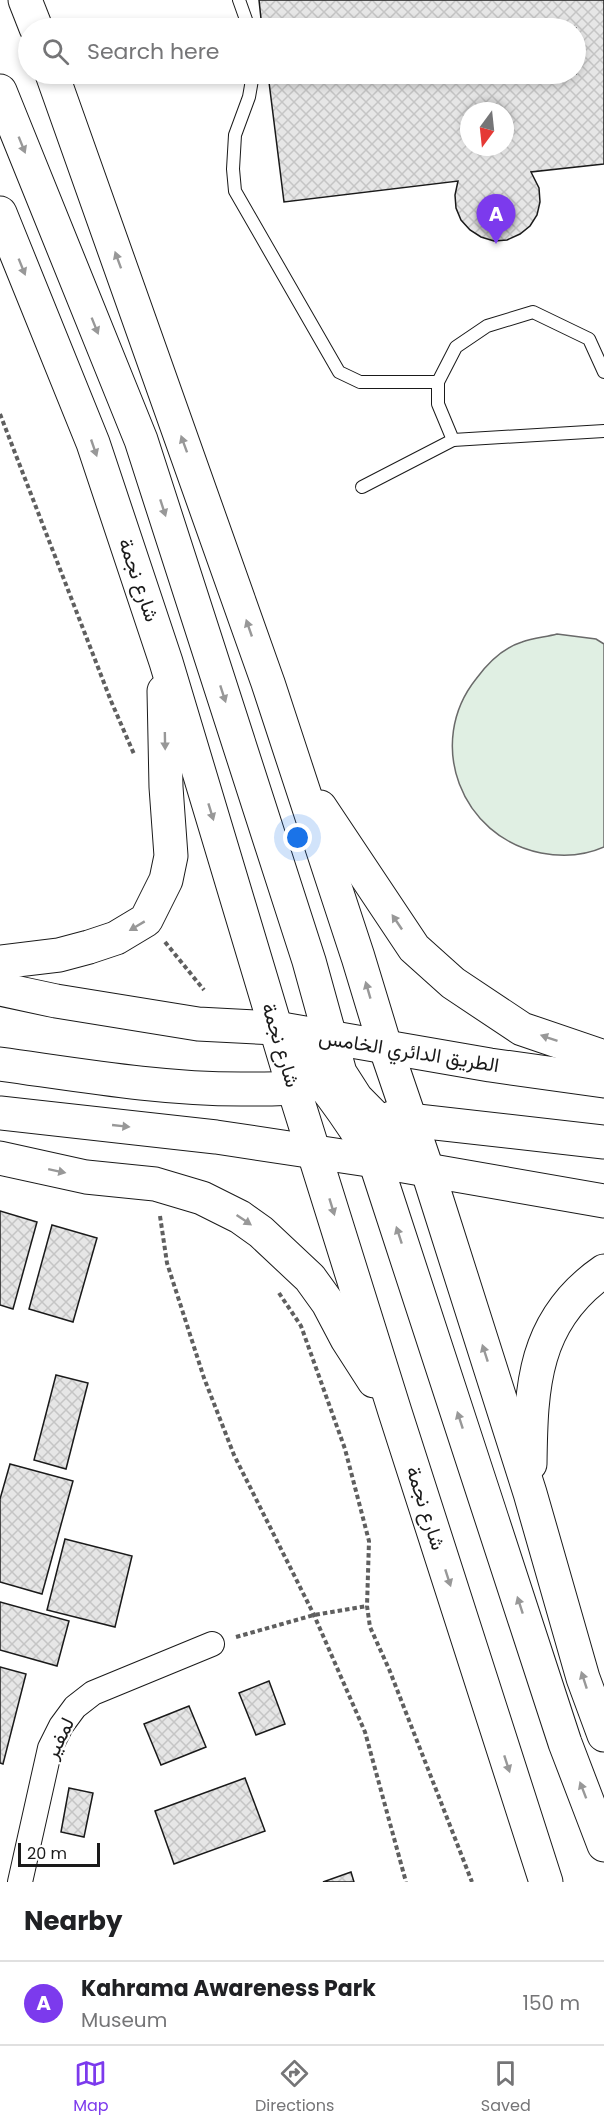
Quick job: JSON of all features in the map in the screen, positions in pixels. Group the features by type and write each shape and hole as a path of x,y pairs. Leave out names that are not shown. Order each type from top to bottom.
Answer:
{"main road":[{"path":"25,0 32,18"},
{"path":"56,84 260,661 428,1172 530,1493 583,1678 604,1735"},
{"name":"شارع نجمة","path":"0,91 141,440 309,961 330,1038 319,1081 314,1151 394,1412 546,1882"},
{"name":"شارع نجمة","path":"0,213 93,443 166,662 276,1029"},
{"path":"0,962 48,957 89,947 116,938 146,920 166,880 171,856 166,777 164,686 166,662"},
{"path":"296,771 414,948 453,982 522,1029 604,1057"},
{"name":"الطريق الدائري الخامس","path":"0,989 198,1024 276,1029 490,1065 604,1081"},
{"path":"276,1029 319,1081 428,1172"},
{"path":"0,1064 163,1086 202,1089 319,1081 385,1046"},
{"path":"0,1113 216,1137 314,1151 604,1201"},
{"path":"364,1119 375,1161 565,1743 604,1845"},
{"path":"314,1151 364,1119 410,1119 604,1142"},
{"path":"0,1158 86,1176 155,1184 202,1198 240,1217 261,1232 310,1278 328,1303 347,1340 394,1412"},
{"path":"530,1493 531,1409 534,1379 543,1350 556,1323 573,1299 604,1271"}],"street":[{"name":"لمفير","path":"20,1882 50,1748 61,1726 75,1707 93,1693 212,1644"}],"lane":[{"path":"239,0 245,18"},
{"path":"251,84 249,97 235,135 233,170 235,191 339,372 360,382 438,382"},
{"path":"453,440 438,404 438,382 456,347 487,326 533,312 589,339 604,372"},
{"path":"362,487 453,440 604,431"}],"path":[{"path":"0,414 111,701 135,756"},
{"path":"146,920 204,990"},
{"path":"155,1184 167,1263 204,1378 234,1455 314,1615 364,1732 406,1882"},
{"path":"278,1292 301,1326 345,1449 369,1541 367,1606 370,1627 389,1669 472,1882"},
{"path":"212,1644 314,1615 367,1606"}],"green space":[{"path":"557,634 596,639 604,644 604,847 573,855 541,853 513,844 490,828 472,808 459,784 453,758 453,731 461,704 480,673 508,648 531,639"}],"building":[{"path":"259,0 604,0 604,164 531,172 539,188 540,202 537,215 530,226 507,240 494,241 481,237 461,220 456,208 455,195 458,181 284,202 269,84 586,84 586,18 261,18"},
{"path":"0,1211 37,1222 13,1309 0,1305"},
{"path":"52,1225 97,1238 73,1322 29,1309"},
{"path":"56,1375 88,1383 66,1469 34,1460"},
{"path":"10,1464 73,1481 42,1594 0,1582 0,1499"},
{"path":"65,1539 132,1556 115,1627 47,1610"},
{"path":"0,1602 69,1621 57,1666 0,1650"},
{"path":"0,1667 26,1674 3,1764 0,1763"},
{"path":"269,1681 285,1724 256,1735 239,1693"},
{"path":"189,1706 206,1747 161,1765 144,1724"},
{"path":"245,1778 265,1831 174,1864 155,1811"},
{"path":"69,1788 93,1793 84,1837 61,1832"},
{"path":"351,1872 354,1882 323,1882"}],"place":[{"name":"Kahrama Awareness Park","path":"496,244"}]}
